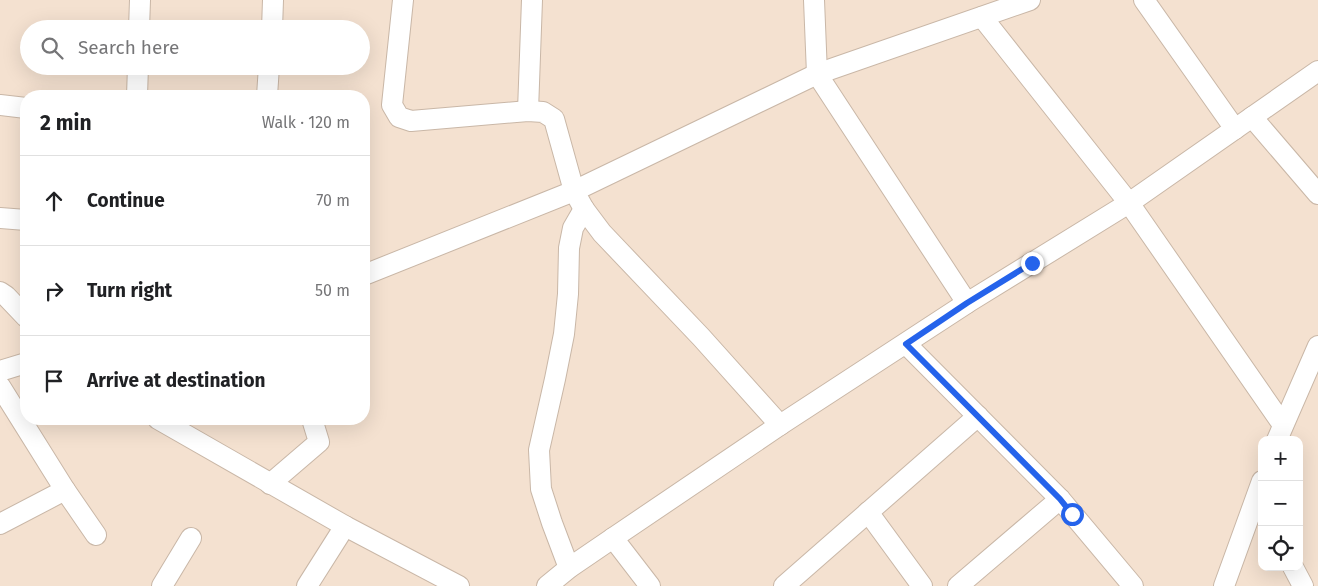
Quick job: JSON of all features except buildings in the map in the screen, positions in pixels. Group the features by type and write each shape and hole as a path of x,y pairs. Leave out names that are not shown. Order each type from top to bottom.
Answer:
{"street":[{"path":"139,20 140,0"},
{"path":"273,20 274,0"},
{"path":"403,0 392,105 399,117 411,121 528,111 543,112 554,119 574,191 584,209 602,232 701,337 780,425"},
{"path":"528,111 532,0"},
{"path":"814,0 817,74 967,303"},
{"path":"370,273 574,191 817,74 1030,0"},
{"path":"1144,0 1235,129"},
{"path":"982,17 1129,203 1280,432"},
{"path":"547,586 613,538 780,425 967,303 1129,203 1318,71"},
{"path":"137,90 138,75"},
{"path":"267,90 268,75"},
{"path":"0,105 20,107"},
{"path":"1252,117 1318,194"},
{"path":"570,568 541,489 539,450 564,334 568,294 569,248 573,228 584,209"},
{"path":"0,218 20,220"},
{"path":"0,292 20,311"},
{"path":"906,344 1060,499 1133,586"},
{"path":"1280,432 1318,346"},
{"path":"0,371 20,365"},
{"path":"0,386 20,418"},
{"path":"784,586 978,416"},
{"path":"24,425 96,535"},
{"path":"168,425 345,526 459,586"},
{"path":"270,484 319,442 314,425"},
{"path":"0,524 65,490"},
{"path":"958,586 1060,499"},
{"path":"1224,586 1258,506"},
{"path":"868,512 922,586"},
{"path":"307,586 345,526"},
{"path":"162,586 191,538"},
{"path":"613,538 650,586"},
{"path":"1295,571 1303,586"}],"route":[{"path":"1032,263 967,303 906,344 1060,499 1072,514"}]}
